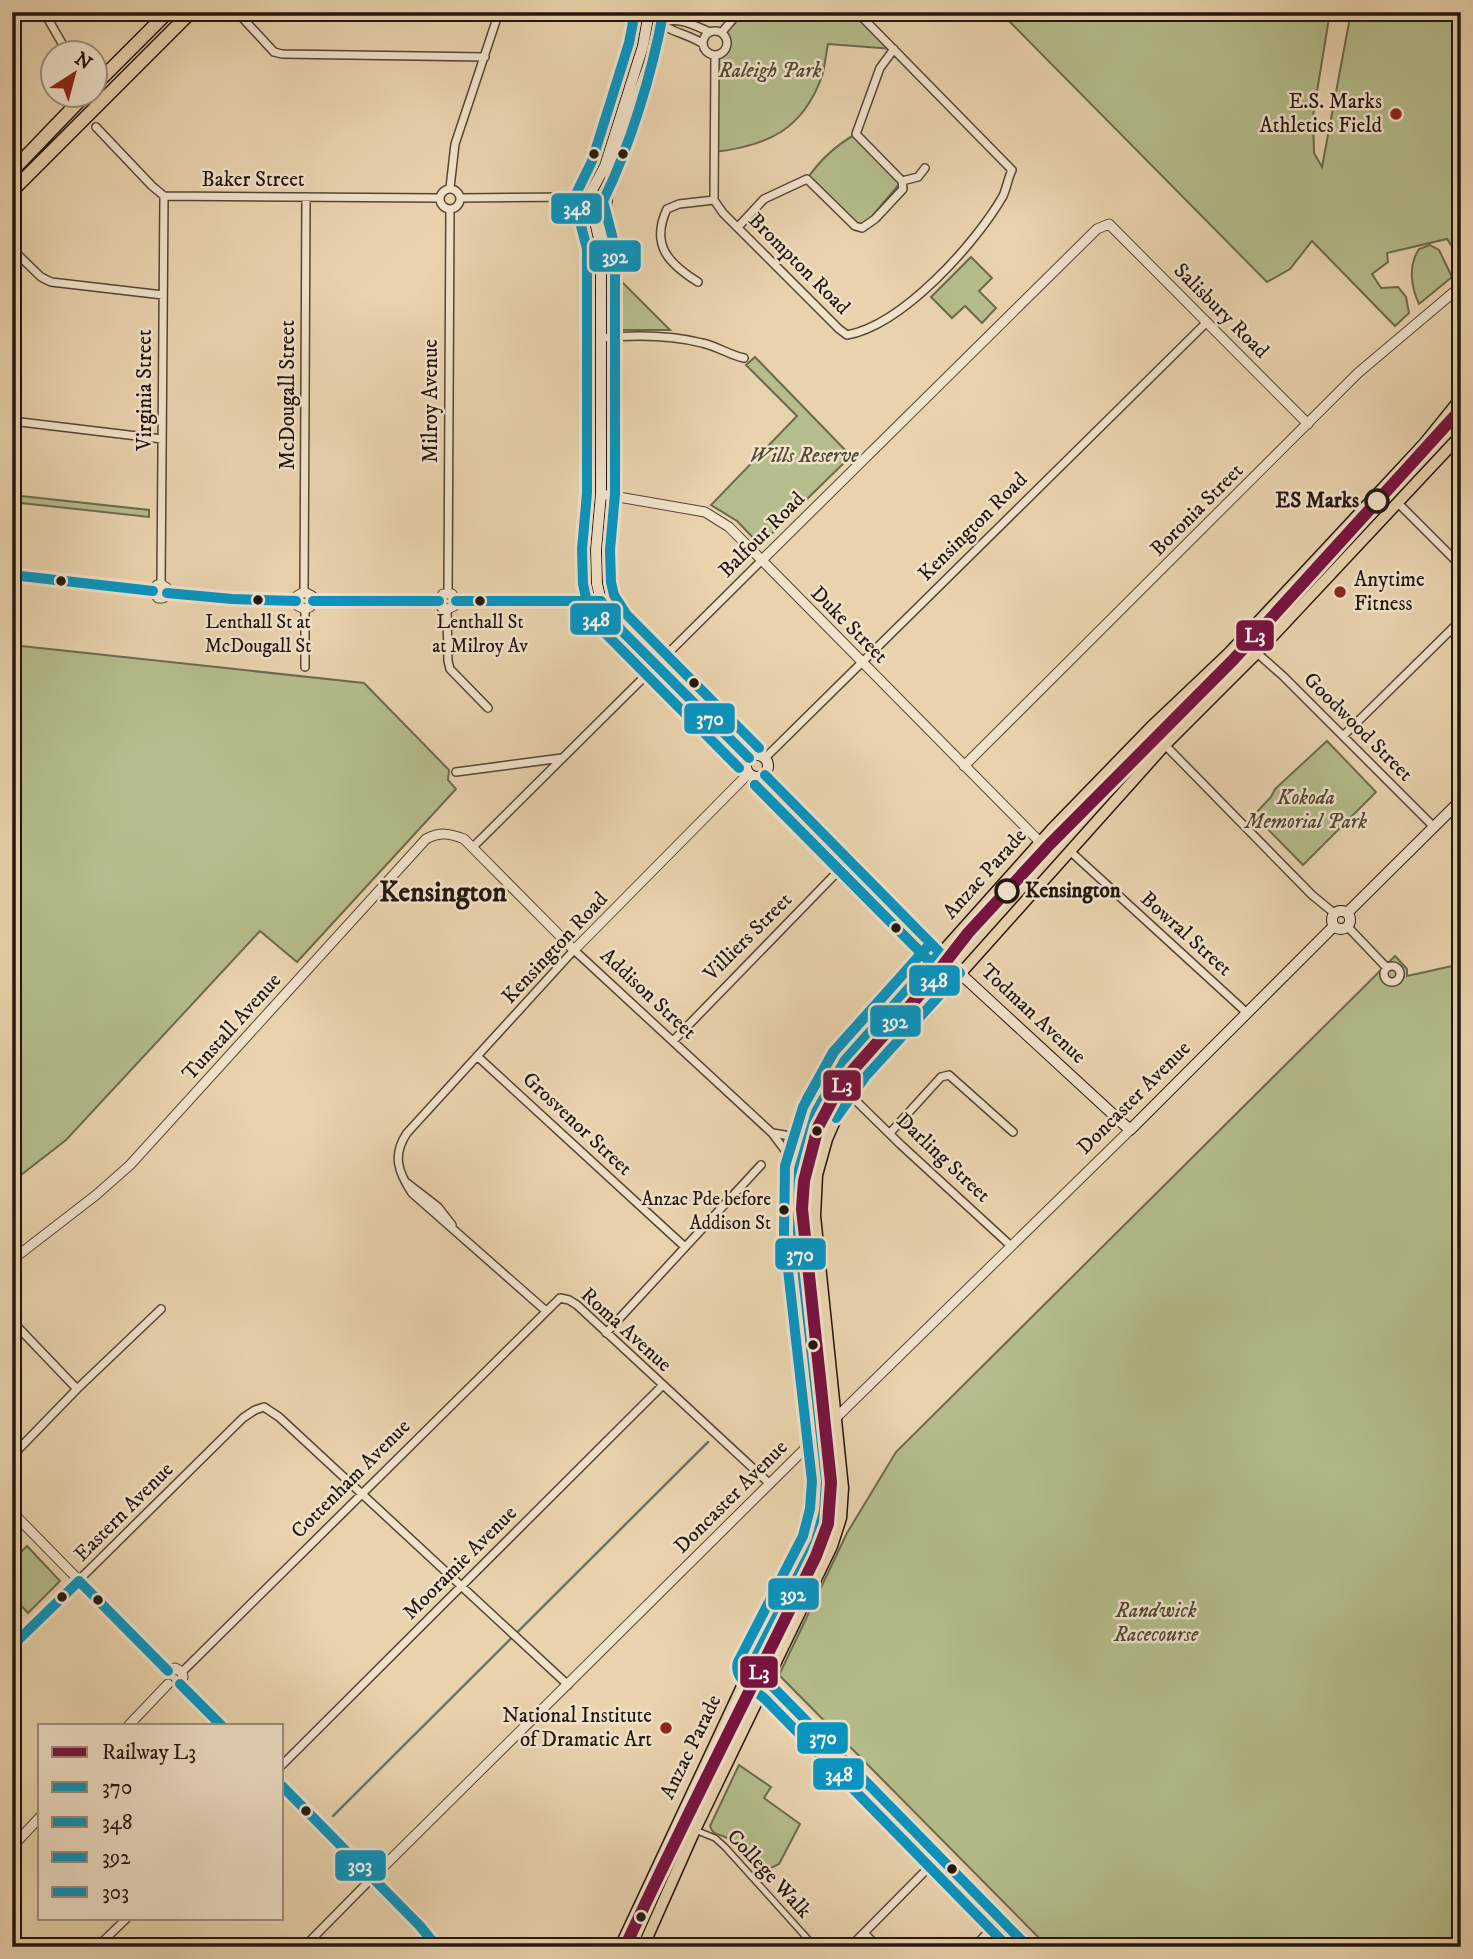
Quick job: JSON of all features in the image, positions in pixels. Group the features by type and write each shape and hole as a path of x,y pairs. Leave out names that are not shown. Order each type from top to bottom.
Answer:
{"highway":[{"path":"108,72 168,12"},
{"path":"14,189 191,12"},
{"path":"13,167 71,108"}],"main road":[{"path":"601,247 590,199 605,166 651,12 660,18"},
{"path":"640,56 660,18"},
{"path":"660,18 655,47 614,161 604,214 601,247 601,494 596,550 597,584 601,601 615,623 749,758"},
{"path":"590,199 600,189 608,200"},
{"path":"590,199 598,209 608,200"},
{"name":"Anzac Parade","path":"620,1947 750,1668 820,1530 826,1491 798,1232 797,1198 799,1169 826,1091 845,1060 1040,842 1264,615 1423,445 1461,398"},
{"name":"Anzac Parade","path":"643,1947 695,1830 839,1527 843,1499 815,1237 815,1195 819,1165 838,1114 850,1095 1166,745 1461,435"},
{"path":"759,755 765,758 768,765 765,775 759,778 748,774 746,768 749,758 759,755"},
{"name":"Todman Avenue","path":"765,775 939,954 1130,1130"},
{"path":"1347,913 1461,800"},
{"path":"1339,910 1347,913 1350,918 1347,926 1341,929 1334,926 1331,919 1334,913 1339,910"},
{"name":"Doncaster Avenue","path":"1130,1130 1334,926"}],"street":[{"path":"44,12 59,38"},
{"path":"237,12 274,52 282,54 485,57"},
{"path":"450,188 455,144 499,12"},
{"path":"722,33 739,12"},
{"name":"Brompton Road","path":"714,200 723,213 847,335 857,333 902,307 944,272 966,248 994,211 1012,170 857,12"},
{"path":"660,18 684,21 710,32 722,33 727,38 727,45 724,51 715,55 707,52 703,44 686,34 668,30 660,18"},
{"path":"703,44 704,38 710,32"},
{"path":"738,227 764,199 807,179 855,226 862,228 875,219 903,189 902,181 856,134 880,68 894,49"},
{"path":"698,282 681,272 666,257 661,242 667,209 679,204 714,200 715,55"},
{"path":"96,127 152,186 164,195"},
{"path":"902,181 918,177 925,168"},
{"path":"450,188 456,190 460,198 456,207 450,209 443,207 439,198 442,192 450,188"},
{"name":"Baker Street","path":"164,195 439,198"},
{"name":"Virginia Street","path":"157,587 162,439 164,195"},
{"name":"McDougall Street","path":"304,592 306,197"},
{"path":"460,198 590,199"},
{"name":"Milroy Avenue","path":"448,593 450,209"},
{"name":"Salisbury Road","path":"1109,224 1308,424"},
{"name":"Balfour Road","path":"473,847 1097,229 1109,224"},
{"path":"12,249 41,277 51,282 163,295"},
{"name":"Boronia Street","path":"964,766 1308,424 1394,341 1461,286"},
{"name":"Kensington Road","path":"765,758 1207,322"},
{"path":"601,338 676,338 698,341 744,358"},
{"path":"12,421 162,439"},
{"name":"Duke Street","path":"601,494 705,512 729,527 1040,842"},
{"path":"1398,503 1461,566"},
{"path":"12,575 157,587 158,598 163,598 167,593 296,601"},
{"path":"304,592 312,596 313,601 310,607 305,609 298,606 296,601 299,594 304,592"},
{"path":"448,593 453,594 456,601 454,606 447,609 441,606 439,601 443,594 448,593"},
{"path":"313,601 439,601"},
{"path":"456,601 601,601"},
{"path":"305,609 305,667"},
{"path":"447,609 450,669 488,708"},
{"path":"1343,736 1461,620"},
{"name":"Goodwood Street","path":"1256,653 1283,676 1434,827"},
{"path":"1166,745 1312,895 1334,913"},
{"path":"456,772 562,758"},
{"name":"Kensington Road","path":"397,1154 407,1133 477,1056 575,950 748,774"},
{"name":"Tunstall Avenue","path":"12,1260 131,1165 417,847 435,834 445,833 464,839 473,847"},
{"name":"Addison Street","path":"473,847 575,950 772,1133 799,1169"},
{"name":"Bowral Street","path":"1071,852 1247,1013"},
{"name":"Villiers Street","path":"673,1041 849,860"},
{"path":"1347,926 1387,968"},
{"name":"Grosvenor Street","path":"477,1056 685,1247"},
{"path":"890,1133 941,1077 949,1075 1013,1132"},
{"name":"Darling Street","path":"850,1095 1011,1245"},
{"path":"772,1133 790,1136 811,1128"},
{"name":"Doncaster Avenue","path":"304,1947 1130,1130"},
{"name":"Roma Avenue","path":"397,1154 404,1181 438,1207 458,1231 546,1311 560,1298 569,1300 770,1485"},
{"path":"606,1333 761,1165"},
{"path":"12,1456 161,1309"},
{"name":"Cottenham Avenue","path":"182,1672 546,1311"},
{"path":"12,1321 78,1389"},
{"name":"Mooramie Avenue","path":"284,1763 662,1386"},
{"name":"Eastern Avenue","path":"12,1646 243,1418 255,1410 264,1407 279,1416 362,1493"},
{"path":"362,1493 568,1685"},
{"path":"12,1512 167,1671"},
{"path":"175,1668 182,1672 183,1680 180,1684 174,1687 168,1684 165,1678 167,1671 175,1668"},
{"path":"750,1668 1028,1947"},
{"path":"130,1724 168,1684"},
{"path":"180,1684 220,1724"},
{"path":"284,1788 408,1916 418,1922 421,1930 437,1947"},
{"path":"12,1847 38,1819"},
{"name":"College Walk","path":"695,1830 715,1838 725,1847 815,1947"},
{"path":"850,1947 939,1857"},
{"path":"97,1947 125,1920"},
{"path":"974,1947 1004,1923"},
{"path":"987,1947 1004,1923"},
{"path":"864,1933 878,1947"}],"green space":[{"name":"Raleigh Park","path":"739,12 857,12 894,49 828,44 822,76 814,95 805,110 793,122 766,140 714,152 715,55 726,49 727,38 722,32"},
{"path":"1000,12 1330,12 1313,116 1314,153 1322,167 1351,12 1461,12 1461,260 1447,239 1387,253 1388,262 1372,274 1381,288 1398,287 1406,297 1409,313 1395,326 1312,241 1290,269 1267,282"},
{"path":"856,134 902,181 862,228 807,179 829,154"},
{"path":"1430,245 1439,250 1452,277 1419,304 1413,284 1413,262 1419,249"},
{"path":"971,257 992,278 979,291 996,308 982,323 965,306 952,318 931,297"},
{"path":"620,280 670,330 619,330"},
{"name":"Wills Reserve","path":"755,357 851,456 760,545 737,521 711,505 797,416 746,365"},
{"path":"12,495 149,510 149,517 12,502"},
{"path":"12,645 364,683 449,770 448,780 456,789 297,962 260,931 66,1140 12,1182"},
{"name":"Kokoda Memorial Park","path":"1327,741 1376,792 1303,865 1254,815 1275,789"},
{"name":"Randwick Racecourse","path":"1395,956 1407,969 1407,976 1461,964 1461,1947 1048,1947 779,1675 847,1533 896,1452"},
{"path":"27,1546 60,1581 28,1613 12,1596 12,1561"},
{"path":"739,1765 771,1787 764,1798 800,1824 779,1864 765,1871 754,1865 727,1838 714,1833 710,1826"}],"waterway":[{"path":"333,1816 708,1442"}],"rail line":[{"name":"L3","path":"625,1947 816,1556 828,1524 831,1482 802,1209 804,1181 818,1127 835,1095 968,933 1050,844 1233,660 1461,409"}],"transit line":[{"name":"348","path":"635,12 629,43 592,161 574,198 587,249 587,493 582,549 583,584 588,607 604,632 739,768"},
{"name":"392","path":"663,14 639,109 603,201 615,247 615,494 610,550 611,582 614,595 626,614 759,748"},
{"name":"370","path":"12,575 153,591"},
{"name":"370","path":"167,593 296,601"},
{"name":"370","path":"313,601 439,601"},
{"name":"370","path":"456,601 601,601"},
{"name":"370","path":"601,601 622,631 749,758"},
{"name":"370","path":"765,775 960,973 865,1077 836,1118"},
{"name":"348","path":"755,785 941,973 855,1068 825,1110"},
{"name":"392","path":"630,1941 682,1824 819,1541 827,1515 829,1488 802,1244 803,1189 815,1134 839,1088 852,1071 880,1037 941,973 755,785"},
{"name":"348","path":"929,945 833,1052 803,1107 785,1166 784,1234 812,1481 810,1509 803,1536 737,1668 741,1679 765,1699 1008,1947"},
{"name":"392","path":"807,1099 834,1052 929,945"},
{"name":"370","path":"939,954 845,1060 816,1112 799,1169 798,1232 826,1481 824,1511 816,1541 750,1668 775,1689 1028,1947"},
{"name":"303","path":"79,1581 168,1671"},
{"name":"303","path":"12,1646 79,1581"},
{"name":"303","path":"180,1684 220,1724"},
{"name":"303","path":"284,1788 420,1926 437,1947"}],"place":[{"name":"E.S. Marks Athletics Field","path":"1396,114"},
{"name":"ES Marks","path":"1377,501"},
{"name":"Anytime Fitness","path":"1340,592"},
{"name":"Lenthall St at McDougall St","path":"258,600"},
{"name":"Lenthall St at Milroy Av","path":"480,601"},
{"name":"Kensington","path":"1007,891"},
{"name":"Anzac Pde before Addison St","path":"784,1210"},
{"name":"National Institute of Dramatic Art","path":"666,1728"}],"district":[{"name":"Kensington","path":"443,892"}]}
